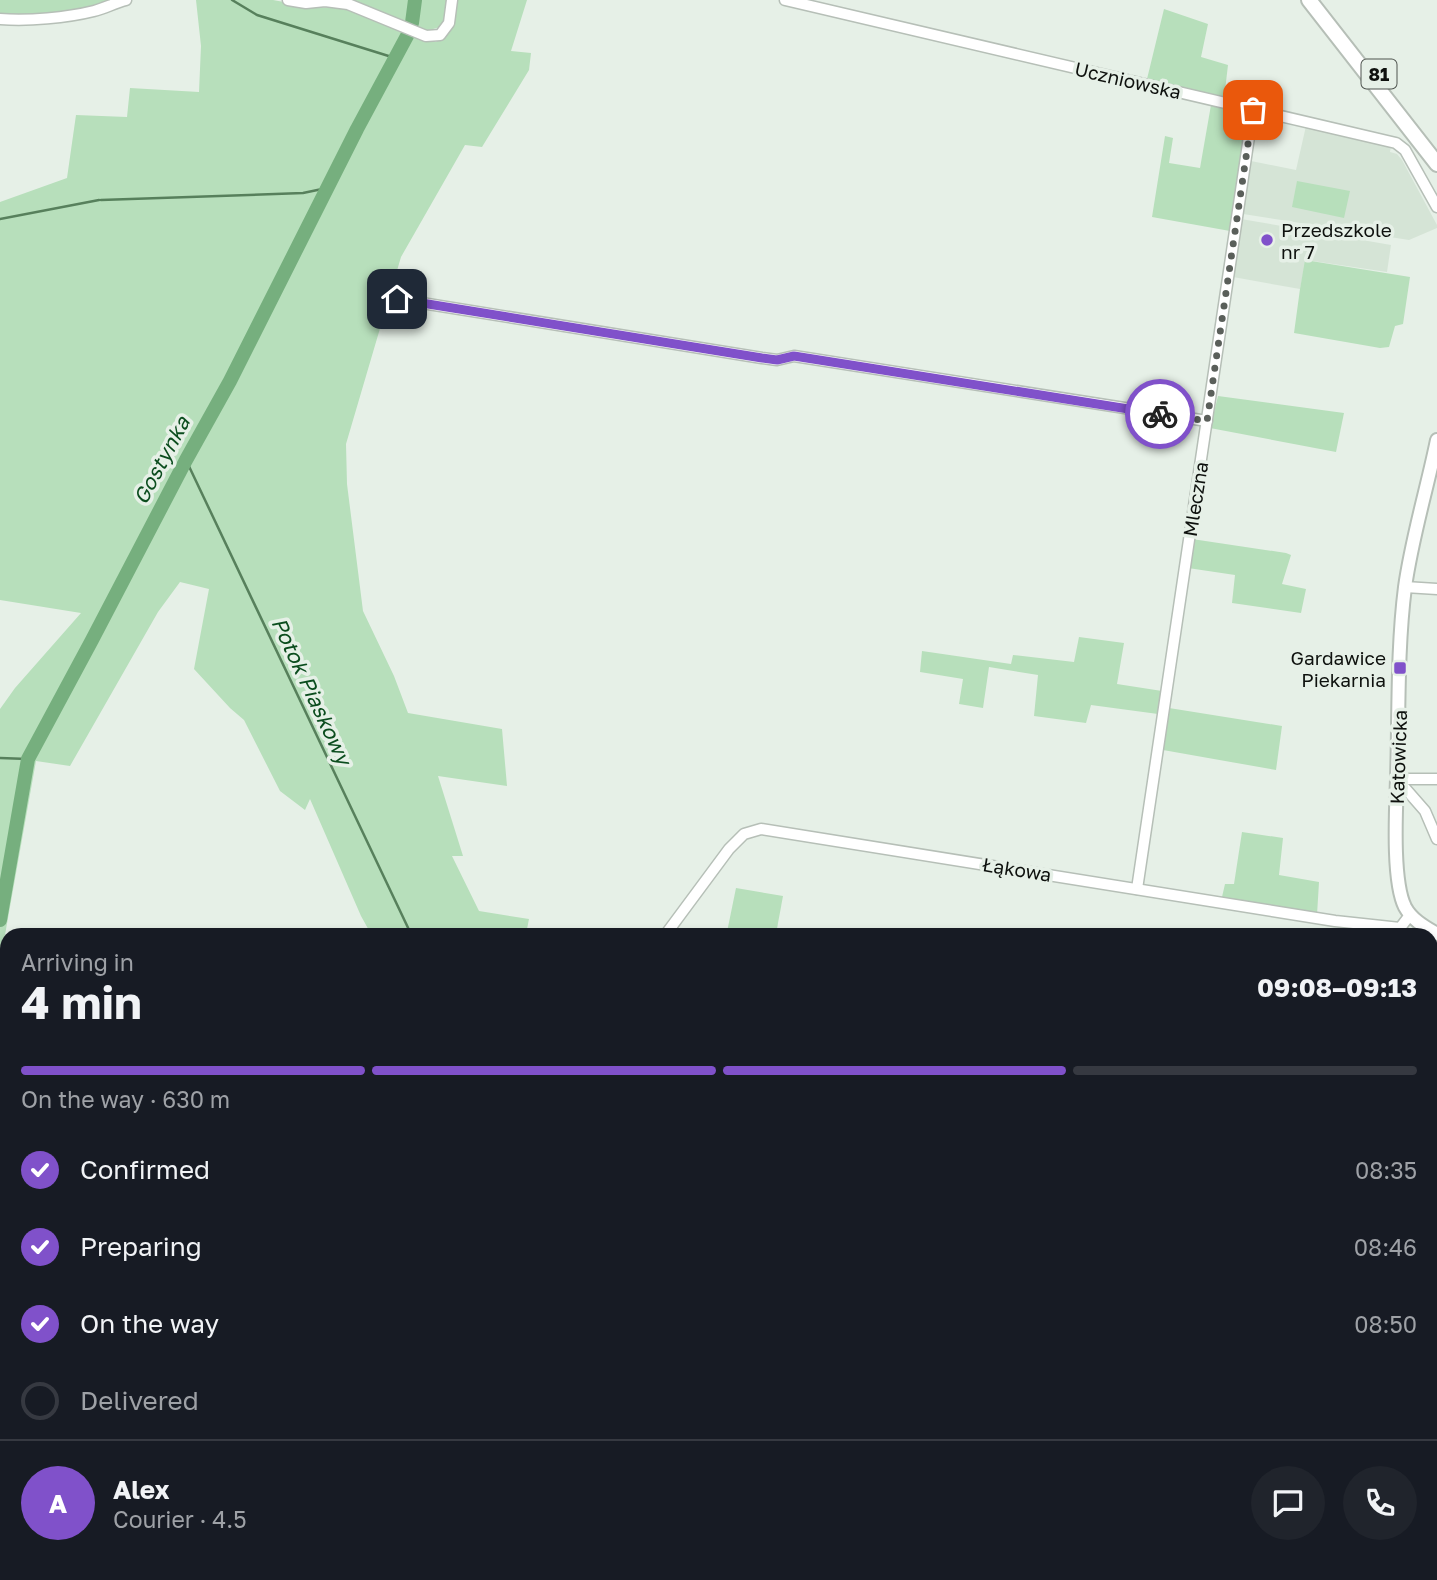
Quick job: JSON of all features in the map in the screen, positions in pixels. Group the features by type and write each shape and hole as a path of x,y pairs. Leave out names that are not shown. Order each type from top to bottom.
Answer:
{"main road":[{"name":"81","path":"1309,0 1437,164"},
{"name":"81","path":"1321,0 1437,149"}],"street":[{"path":"0,19 43,18 93,11 125,0"},
{"path":"288,0 348,4 433,37 440,35 449,23 452,0"},
{"name":"Uczniowska","path":"785,0 1396,143 1405,150 1437,207"},
{"name":"Mleczna","path":"1137,888 1253,110"},
{"path":"397,299 769,359 794,356 1207,421"},
{"name":"Katowicka","path":"1410,915 1404,905 1399,881 1396,839 1401,624 1416,525 1437,440"},
{"path":"1405,587 1437,589"},
{"path":"1397,779 1437,779"},
{"path":"1397,779 1425,811 1437,839"},
{"name":"Łąkowa","path":"670,928 729,849 744,834 761,829 1374,926 1401,928 1410,915"},
{"path":"1410,915 1426,928"}],"shaded area":[{"path":"1306,126 1391,146 1390,152 1397,154 1402,160 1437,228 1409,240 1243,214 1251,161 1296,170"},
{"path":"1241,219 1391,245 1387,272 1306,260 1300,289 1233,277"}],"green space":[{"path":"0,0 113,0 90,9 13,17 0,16"},
{"path":"196,0 273,0 311,7 345,8 415,37 436,42 448,30 456,0 527,0 511,51 531,53 529,70 482,147 465,145 401,257 346,444 347,484 363,611 394,676 408,713 502,729 507,786 438,776 463,856 452,856 479,911 529,919 527,928 368,928 310,799 305,810 280,791 244,720 194,669 209,589 180,582 158,612 70,766 36,761 6,928 0,928 0,709 81,613 0,600 0,202 67,178 76,115 127,117 130,88 199,92 201,46"},
{"path":"350,0 449,0 447,15 440,27 426,31"},
{"path":"1164,9 1208,24 1201,57 1228,65 1224,99 1147,79"},
{"path":"1211,105 1247,114 1230,231 1152,217 1165,136 1173,138 1169,163 1200,168"},
{"path":"1297,181 1350,191 1344,218 1292,207"},
{"path":"1305,260 1410,277 1403,324 1395,326 1389,347 1380,348 1294,333"},
{"path":"1218,396 1344,413 1336,452 1210,428"},
{"path":"1192,539 1291,555 1282,584 1306,589 1301,613 1232,603 1235,575 1188,568"},
{"path":"1079,637 1124,643 1117,684 1162,691 1158,714 1091,705 1086,723 1034,716 1038,675 989,667 983,708 959,704 963,679 920,672 922,651 1011,664 1013,655 1074,662"},
{"path":"1169,708 1282,726 1276,770 1163,750"},
{"path":"1242,832 1283,838 1279,875 1319,882 1317,915 1222,897 1225,884 1234,884"},
{"path":"736,888 783,896 777,928 728,928"}],"waterway":[{"path":"232,0 257,15 395,58"},
{"name":"Gostynka","path":"412,23 415,0"},
{"name":"Gostynka","path":"0,920 28,759 230,381 407,36"},
{"path":"101,200 303,193 327,188"},
{"path":"0,219 99,200"},
{"name":"Potok Piaskowy","path":"186,460 408,928"},
{"path":"0,758 28,759"}],"way so far":[{"path":"1160,414 1207,421 1253,110"}],"place":[{"name":"Przedszkole nr 7","path":"1267,240"},
{"name":"Gardawice Piekarnia","path":"1400,668"}],"route":[{"path":"397,299 762,358 777,360 794,356 1160,414"}]}
